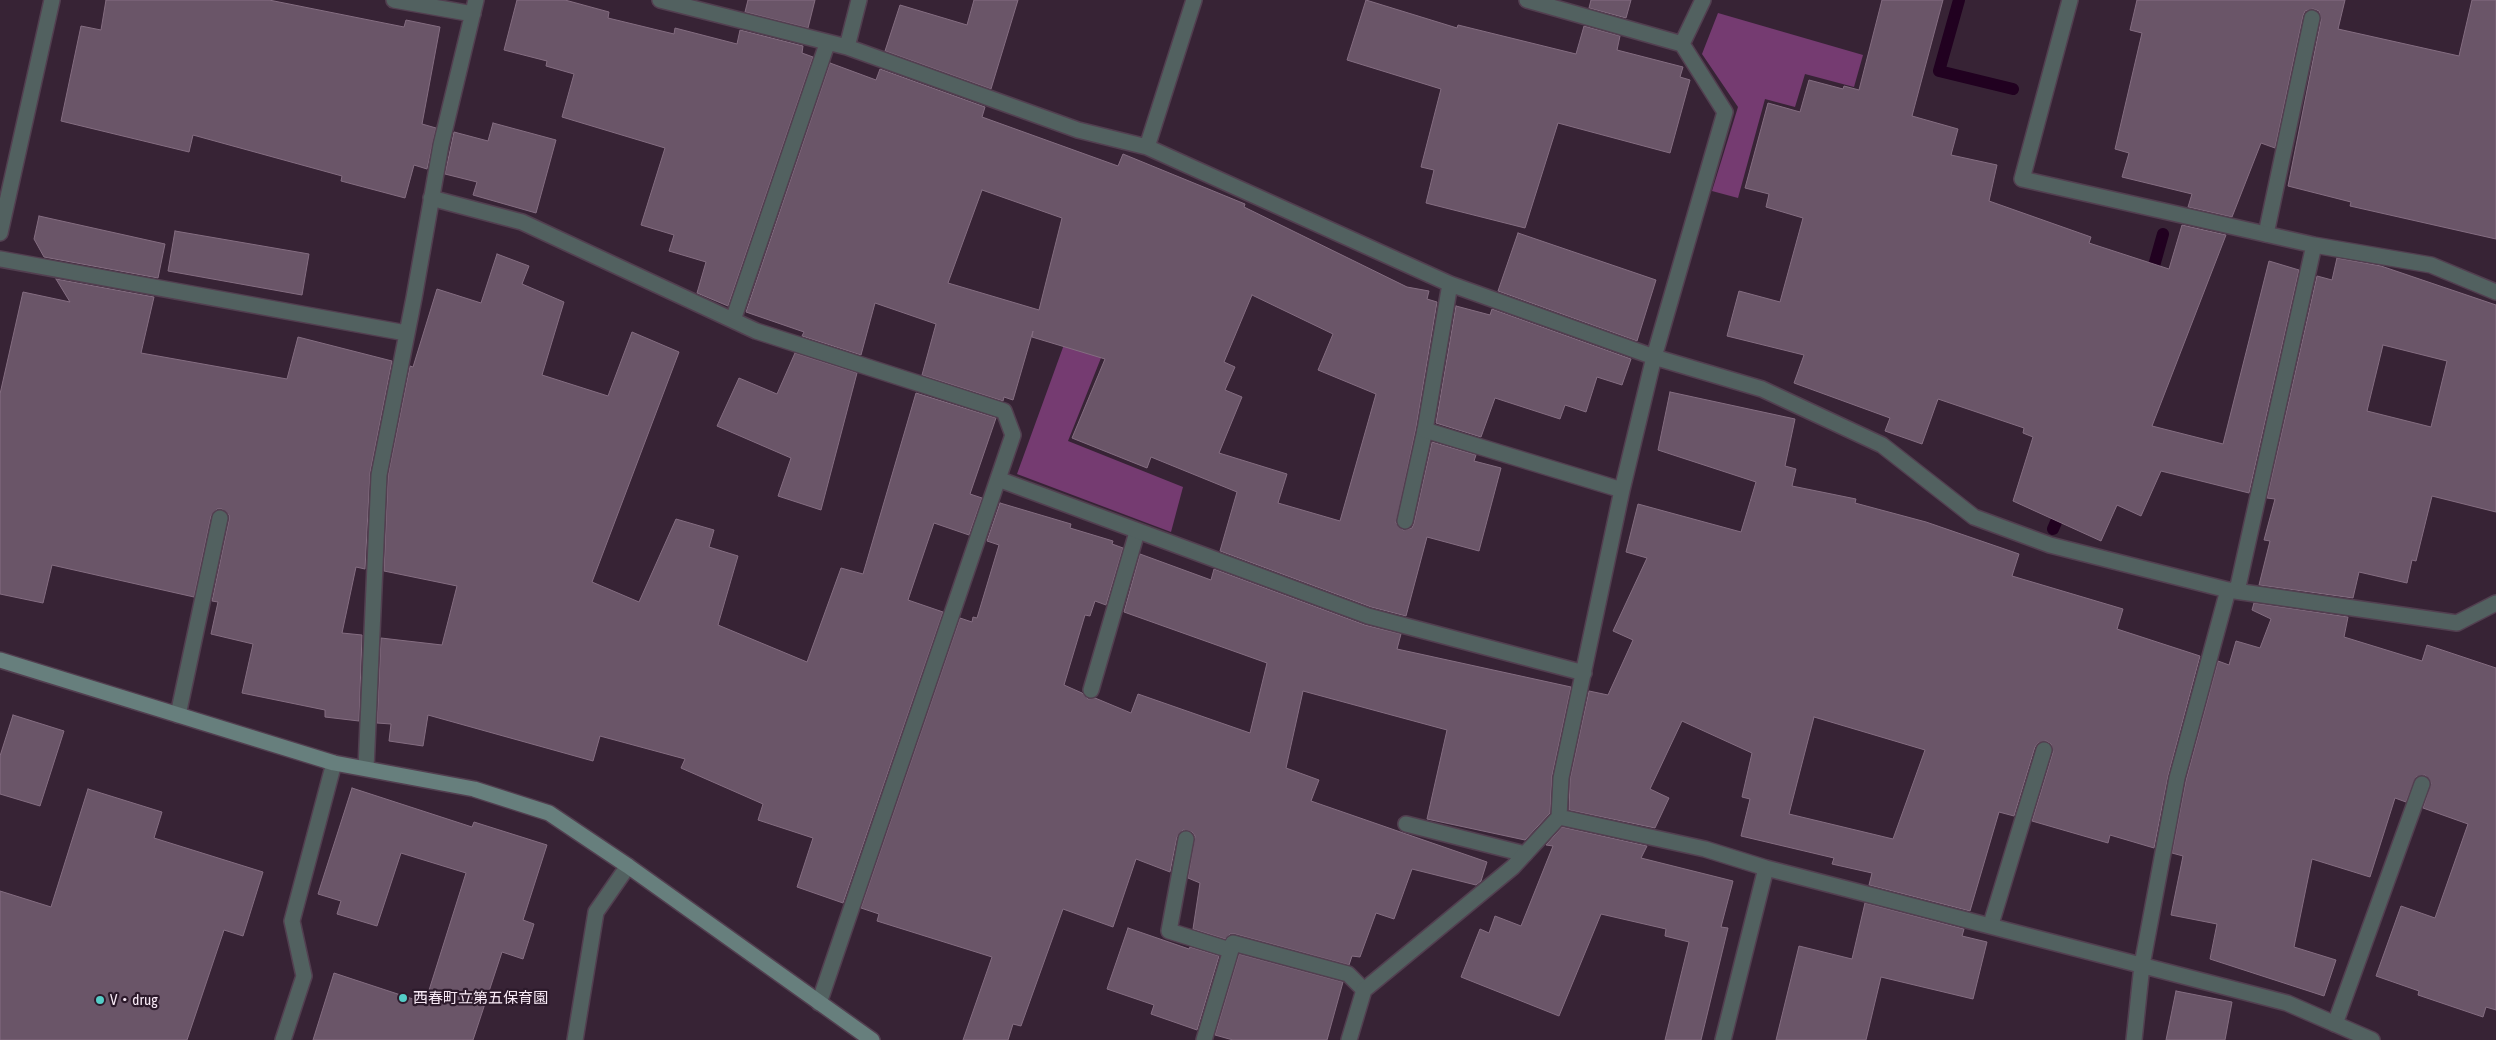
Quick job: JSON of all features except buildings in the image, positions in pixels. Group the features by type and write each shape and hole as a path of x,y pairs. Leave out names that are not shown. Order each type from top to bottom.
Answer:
{"street":[{"path":"0,233 52,0"},
{"path":"366,768 378,475 441,145 474,7 394,0"},
{"path":"660,0 847,48 1078,130 1147,147 1450,284 1654,357 1762,389 1882,445 1974,517 2050,546 2233,591 2456,623 2496,603"},
{"path":"847,48 860,0"},
{"path":"1147,147 1194,0"},
{"path":"1349,1040 1364,990 1513,867 1559,817 1561,778 1622,490 1654,357 1725,112 1682,44 1527,0"},
{"path":"1682,44 1703,0"},
{"path":"2070,0 2022,179 2314,245 2431,265 2496,292"},
{"path":"2266,234 2312,18"},
{"path":"733,320 827,44"},
{"path":"431,198 522,222 756,331 1004,411 1013,435 819,1003"},
{"path":"2134,1040 2142,965 2177,778 2233,591 2314,245"},
{"path":"0,259 406,333"},
{"path":"1405,521 1425,430 1450,284"},
{"path":"1425,430 1622,490"},
{"path":"998,479 1368,616 1584,673"},
{"path":"178,715 220,518"},
{"path":"1091,690 1137,532"},
{"path":"0,660 334,763 474,789 549,813 628,866 872,1040"},
{"path":"1991,924 2044,750"},
{"path":"283,1040 304,976 292,921 334,763"},
{"path":"2335,1024 2422,784"},
{"path":"1559,817 1705,849 1766,868 1991,924 2287,1003 2372,1040"},
{"path":"1406,824 1525,854"},
{"path":"1186,839 1169,931 1230,950"},
{"path":"575,1040 596,912 628,866"},
{"path":"1723,1040 1766,868"},
{"path":"1204,1040 1233,943 1348,974 1364,990"}],"shaded area":[{"path":"1718,13 1863,55 1854,87 1805,74 1795,107 1765,99 1738,198 1712,191 1738,107 1702,54"},
{"path":"1082,295 1120,310 1068,441 1183,487 1171,532 1017,474"}],"waterway":[{"path":"1959,0 1939,71 2013,89"},
{"path":"2150,280 2163,234"},
{"path":"2053,529 2063,506"}],"place":[{"name":"西春町立第五保育園","path":"403,998"},
{"name":"V・drug","path":"100,1000"}]}
